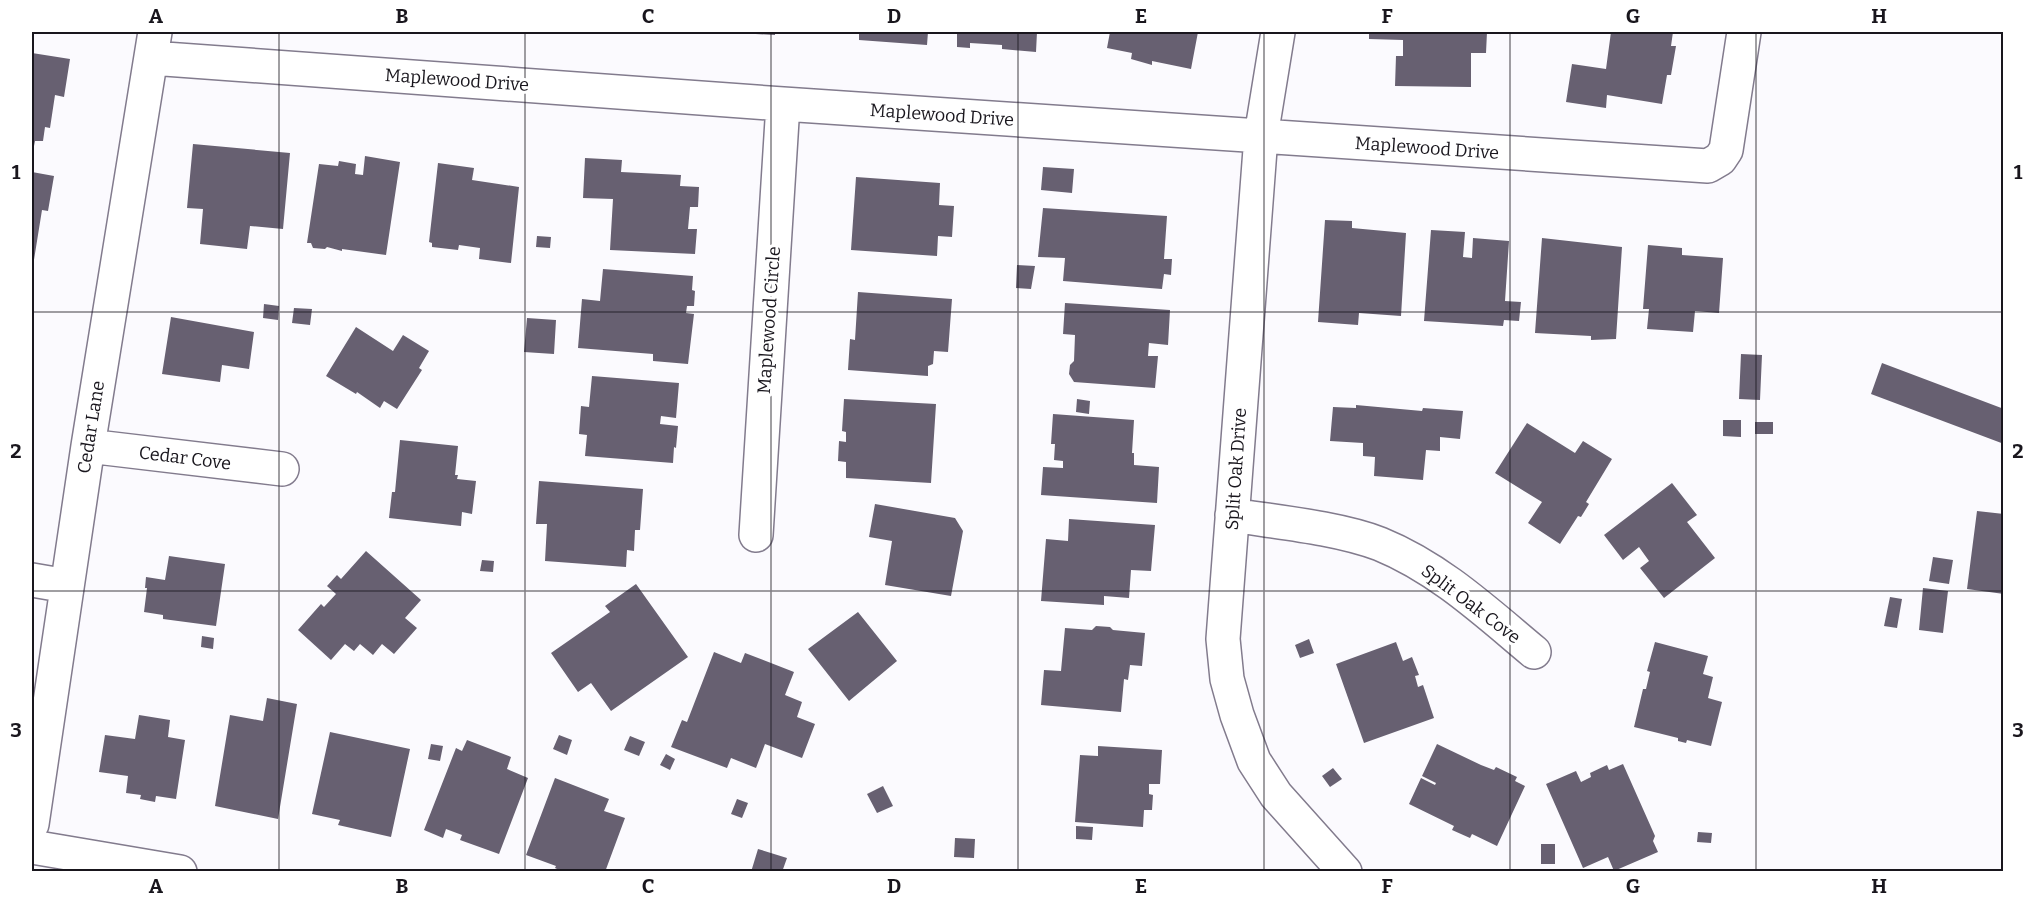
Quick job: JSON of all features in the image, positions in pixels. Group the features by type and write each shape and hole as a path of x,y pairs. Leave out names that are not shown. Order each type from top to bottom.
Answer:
{"street":[{"name":"Split Oak Drive","path":"1278,32 1261,136 1223,639 1227,679 1254,762 1276,795 1345,872"},
{"name":"Maplewood Drive","path":"153,45 783,104 1708,166 1720,159 1726,150 1744,32"},
{"name":"Cedar Lane","path":"32,824 88,446 153,45"},
{"name":"Maplewood Circle","path":"756,535 783,104"},
{"name":"Cedar Cove","path":"88,446 282,469"},
{"name":"Split Oak Cove","path":"1232,515 1317,529 1380,544 1419,564 1460,591 1534,652"},
{"path":"32,580 67,586"},
{"path":"32,847 180,872"}],"building":[{"path":"775,32 775,35 739,33"},
{"path":"859,32 928,32 927,45 859,40"},
{"path":"957,32 1037,32 1036,52 1002,49 1002,45 970,43 970,48 957,47"},
{"path":"1110,32 1198,32 1191,69 1152,61 1152,65 1131,59 1132,53 1107,48"},
{"path":"1369,32 1487,32 1486,53 1471,53 1471,87 1395,86 1396,56 1403,56 1403,40 1369,39"},
{"path":"1611,32 1673,32 1671,46 1676,46 1671,75 1667,75 1662,104 1607,95 1606,108 1566,102 1572,64 1606,69"},
{"path":"32,53 70,59 64,97 55,95 50,128 45,127 43,141 35,141 34,146 32,145"},
{"path":"193,144 290,153 283,229 250,226 247,249 200,244 203,209 187,208"},
{"path":"365,156 400,162 386,255 342,249 342,251 327,247 325,249 313,248 311,243 307,243 319,164 338,166 339,161 356,164 355,174 363,175"},
{"path":"585,158 622,160 621,172 681,175 680,186 699,187 698,207 690,207 688,229 697,229 695,254 610,250 613,199 583,198"},
{"path":"438,163 474,168 472,180 519,187 511,263 479,259 480,248 459,245 458,250 432,247 432,243 429,242"},
{"path":"1043,167 1074,169 1072,193 1041,190"},
{"path":"32,172 54,176 48,211 42,210 33,266"},
{"path":"856,177 940,183 939,205 954,206 952,237 938,236 937,256 851,250"},
{"path":"1043,208 1167,216 1164,259 1172,259 1171,275 1164,274 1162,289 1063,281 1065,258 1038,257"},
{"path":"1325,220 1352,221 1352,228 1406,233 1401,316 1359,313 1358,325 1318,322"},
{"path":"1431,230 1465,232 1463,257 1472,258 1473,238 1509,241 1505,301 1521,302 1519,321 1504,320 1503,326 1424,321"},
{"path":"537,236 551,237 550,248 536,247"},
{"path":"1542,238 1622,247 1616,339 1591,340 1591,336 1535,333"},
{"path":"1648,245 1682,248 1682,255 1723,258 1719,313 1695,311 1693,332 1647,329 1649,309 1643,309"},
{"path":"1017,265 1035,266 1031,289 1016,288"},
{"path":"603,269 693,276 694,306 687,306 686,313 694,314 688,364 653,361 653,354 578,348 582,299 600,301"},
{"path":"858,292 952,299 948,352 934,351 933,364 928,366 928,376 848,370 850,339 855,340"},
{"path":"1065,303 1170,310 1168,345 1149,343 1148,356 1158,356 1155,388 1074,382 1069,374 1070,365 1074,361 1075,335 1063,334"},
{"path":"264,304 279,306 278,320 263,318"},
{"path":"294,308 312,309 310,325 292,323"},
{"path":"171,317 254,332 249,369 222,365 220,382 162,374"},
{"path":"527,318 556,320 554,354 524,352"},
{"path":"356,327 393,351 403,335 429,351 419,368 422,370 397,409 384,401 380,408 357,392 356,394 326,376"},
{"path":"1741,354 1762,355 1760,400 1739,399"},
{"path":"1882,363 2004,409 2004,444 1871,394"},
{"path":"592,376 679,383 676,418 661,416 660,424 678,426 673,463 585,456 587,435 579,434 581,406 589,407"},
{"path":"844,399 936,404 931,483 846,478 846,462 838,461 839,441 846,442 846,432 842,431"},
{"path":"1077,399 1090,401 1089,414 1076,412"},
{"path":"1356,405 1422,411 1423,408 1463,411 1460,439 1440,437 1440,451 1426,450 1423,480 1374,476 1375,457 1363,456 1363,443 1330,441 1333,407 1356,408"},
{"path":"1053,414 1134,420 1132,453 1134,453 1134,465 1159,467 1157,503 1041,495 1043,467 1063,468 1063,461 1054,460 1055,444 1051,444"},
{"path":"1723,420 1741,420 1741,437 1723,436"},
{"path":"1755,422 1773,422 1773,434 1755,434"},
{"path":"1527,423 1575,453 1583,441 1612,459 1586,502 1589,504 1581,517 1578,516 1560,544 1528,523 1542,502 1495,473"},
{"path":"400,440 458,446 455,475 458,475 457,479 476,481 472,514 462,512 461,526 389,518 392,492 395,492"},
{"path":"539,481 643,489 640,530 635,530 634,551 627,550 626,567 545,561 547,524 536,524"},
{"path":"1672,483 1697,515 1687,522 1715,558 1664,598 1640,568 1649,561 1639,547 1623,560 1604,535"},
{"path":"875,504 955,518 963,531 951,596 885,585 892,541 869,537"},
{"path":"1977,511 2004,514 2004,594 1967,589"},
{"path":"1069,519 1155,525 1151,571 1131,570 1129,598 1104,596 1104,605 1041,601 1046,539 1068,541"},
{"path":"366,551 421,600 405,618 417,628 394,654 382,644 373,655 360,644 354,651 345,644 331,660 298,630 321,604 324,607 336,594 327,586 337,575 341,579"},
{"path":"169,556 225,564 216,626 163,619 163,615 144,612 146,577 165,580"},
{"path":"1933,557 1953,560 1949,584 1929,581"},
{"path":"482,560 494,561 493,572 480,571"},
{"path":"636,584 688,657 611,711 591,683 578,692 551,653 610,612 605,606"},
{"path":"1923,588 1948,591 1943,633 1919,630"},
{"path":"1890,597 1902,599 1897,628 1884,626"},
{"path":"858,612 897,661 849,701 808,649"},
{"path":"1096,626 1145,633 1142,666 1130,665 1128,680 1124,679 1121,712 1041,705 1044,670 1061,671 1065,628 1092,630"},
{"path":"202,636 214,638 213,649 201,647"},
{"path":"1309,639 1314,653 1300,658 1295,645"},
{"path":"1396,642 1403,661 1412,657 1419,675 1415,676 1418,687 1423,685 1434,718 1364,743 1336,664"},
{"path":"1655,642 1708,656 1703,674 1713,677 1708,698 1722,702 1711,746 1687,740 1686,743 1678,741 1678,738 1634,727 1643,689 1646,689 1650,672 1647,671"},
{"path":"714,652 741,663 745,653 794,672 785,695 802,702 797,717 815,724 802,758 765,744 756,768 731,758 727,768 671,747 682,720 687,722"},
{"path":"267,698 297,704 278,819 215,806 230,715 263,721"},
{"path":"139,715 170,720 168,737 185,740 176,799 156,796 155,802 140,799 141,795 126,793 128,776 99,772 105,735 135,739"},
{"path":"330,732 410,749 391,837 338,825 340,820 312,814"},
{"path":"559,735 572,740 567,755 553,749"},
{"path":"630,736 645,742 639,756 624,750"},
{"path":"467,740 511,757 507,769 528,778 499,854 460,840 462,835 446,829 443,838 424,830 456,748 462,751"},
{"path":"431,744 443,746 440,761 428,759"},
{"path":"1437,744 1481,765 1494,770 1496,767 1517,777 1515,781 1525,786 1497,846 1472,834 1470,838 1452,830 1454,826 1409,804 1421,778 1435,785 1436,783 1422,776"},
{"path":"1098,746 1162,750 1160,784 1149,784 1149,794 1153,795 1152,810 1144,810 1143,827 1075,822 1080,755 1098,756"},
{"path":"666,754 675,759 670,770 660,765"},
{"path":"1623,764 1655,836 1653,841 1658,852 1614,871 1608,857 1583,868 1546,784 1576,771 1581,782 1591,777 1590,773 1607,765 1609,770"},
{"path":"1333,768 1342,779 1330,787 1322,776"},
{"path":"555,778 609,799 604,811 625,818 605,872 563,872 555,868 556,866 526,855"},
{"path":"883,786 893,806 877,813 867,794"},
{"path":"737,799 748,803 742,818 731,814"},
{"path":"1076,826 1093,827 1092,840 1076,839"},
{"path":"1698,832 1712,833 1711,843 1697,842"},
{"path":"955,838 975,839 974,858 954,857"},
{"path":"1541,844 1555,844 1555,864 1541,864"},
{"path":"758,849 787,858 782,872 751,872"}]}
